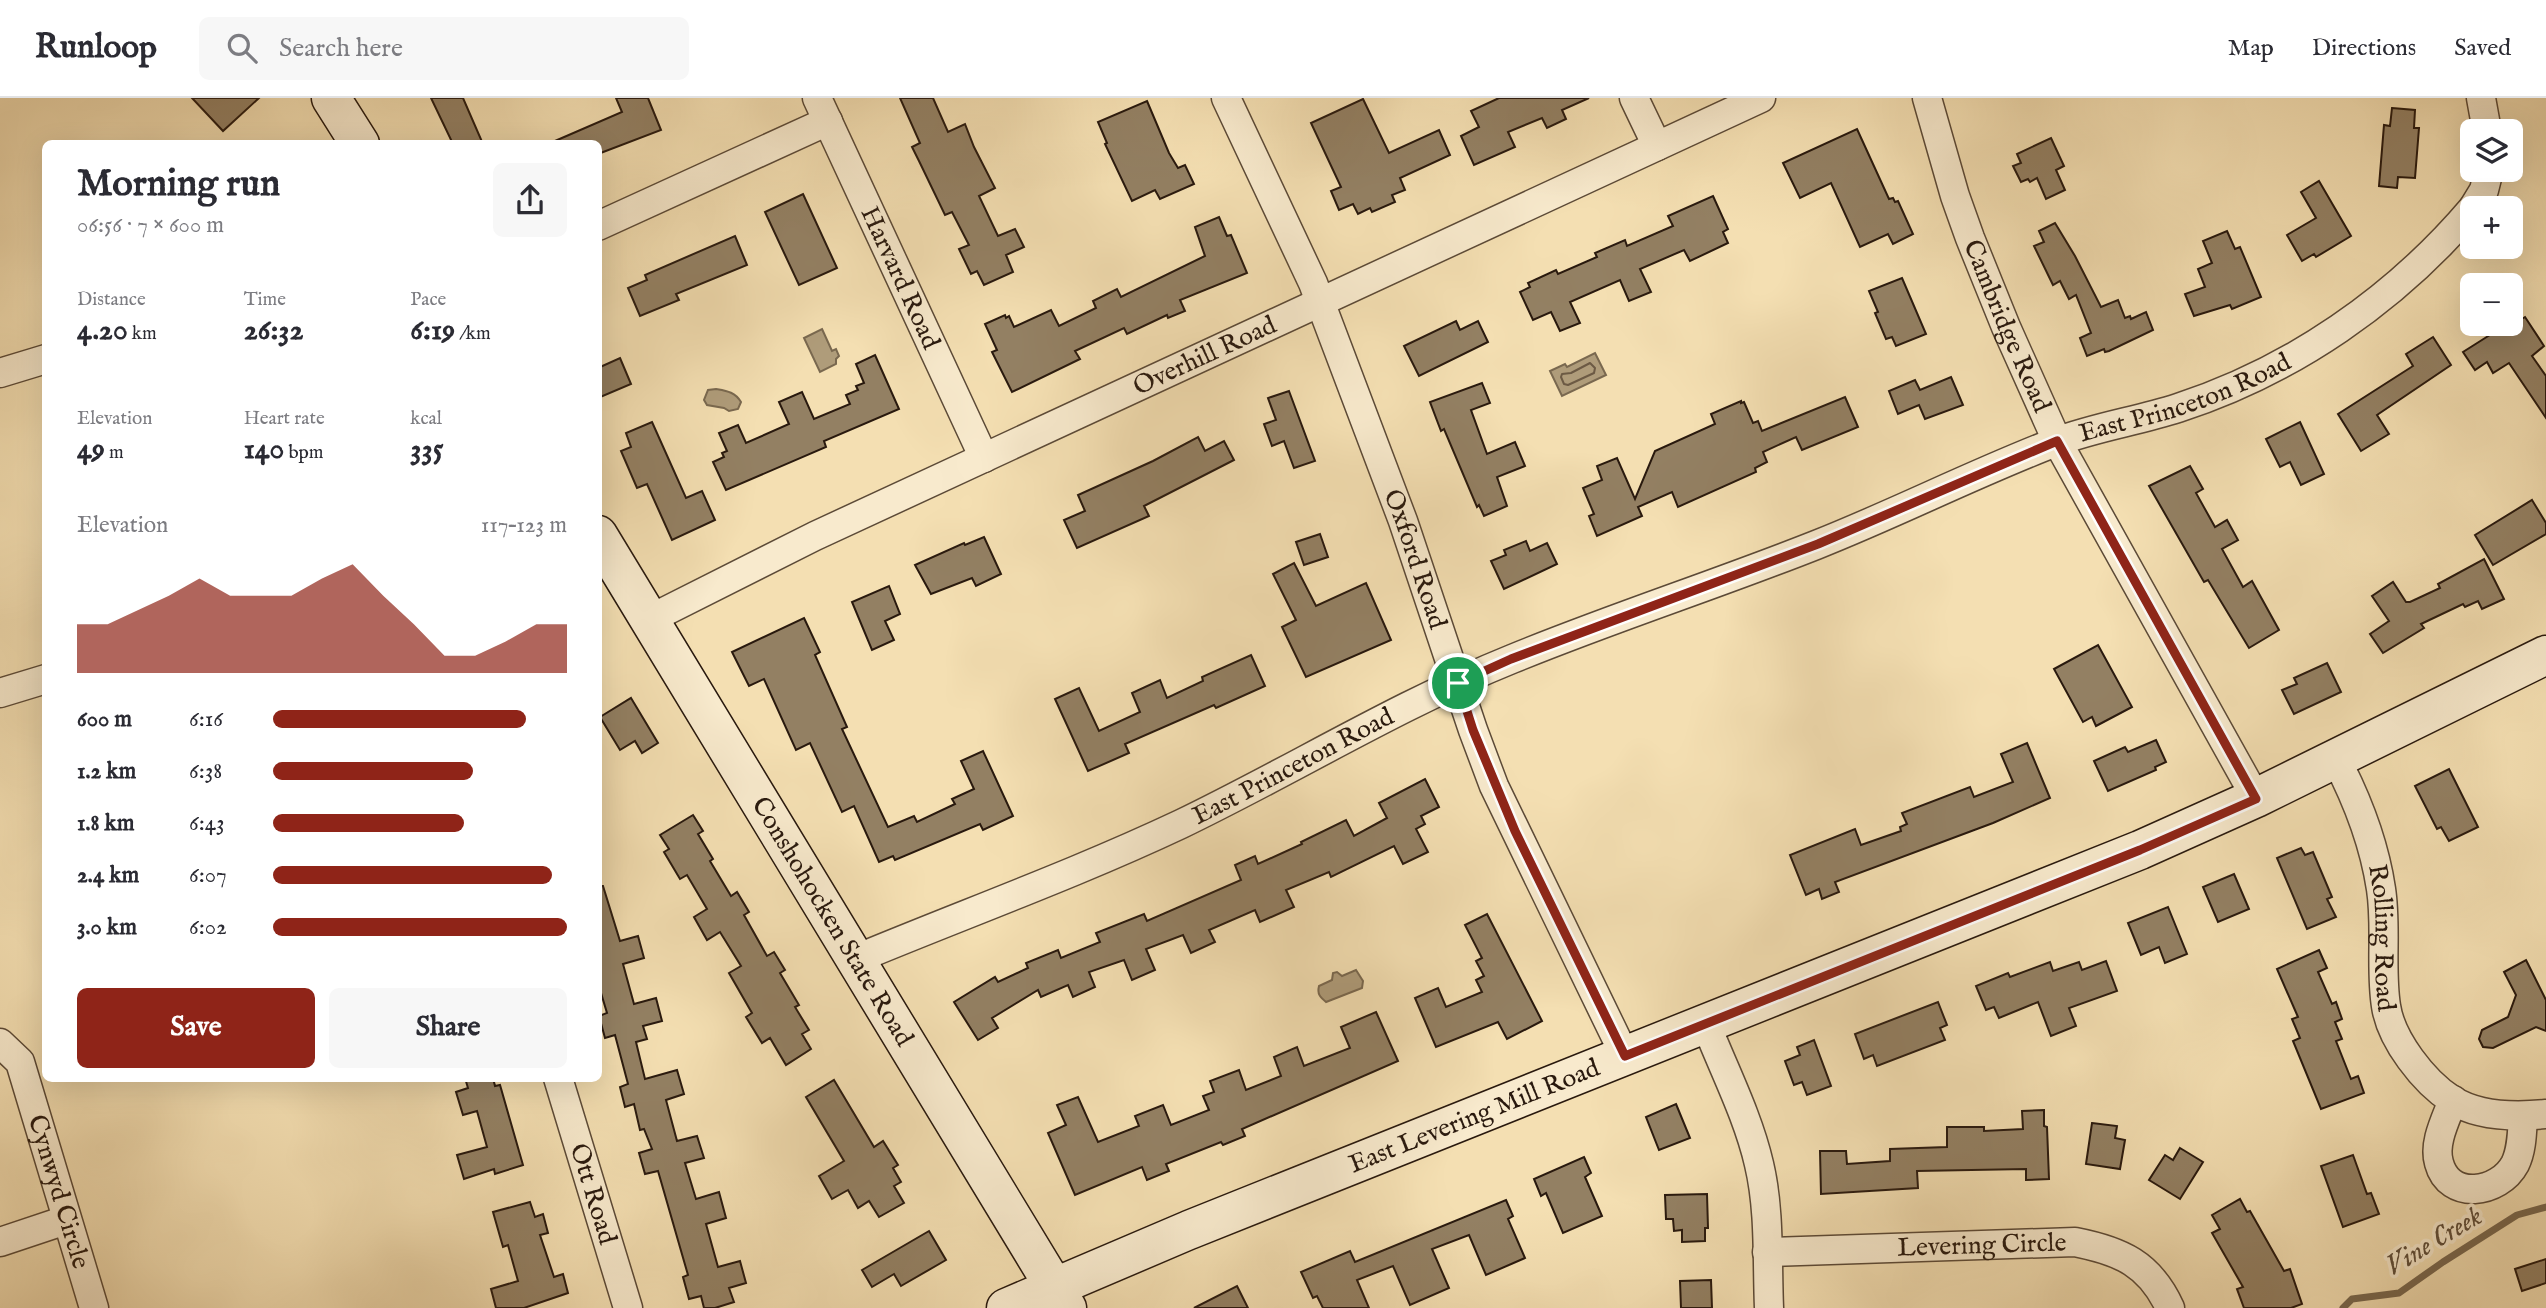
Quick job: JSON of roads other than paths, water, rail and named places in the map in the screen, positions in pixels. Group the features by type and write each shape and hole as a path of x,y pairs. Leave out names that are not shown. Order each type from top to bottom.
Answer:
{"street":[{"path":"331,98 357,140"},
{"name":"Oxford Road","path":"1226,98 1320,302 1403,521 1473,730 1499,797 1625,1056"},
{"path":"1634,98 1657,146"},
{"name":"Overhill Road","path":"650,619 750,567 1761,98"},
{"name":"Cambridge Road","path":"1927,98 1970,238 2057,441 2256,799"},
{"path":"2481,98 2485,119"},
{"path":"602,224 822,109"},
{"name":"Harvard Road","path":"822,109 984,458"},
{"name":"East Princeton Road","path":"856,959 1105,858 1179,825 1458,683 1511,659 1818,544 2057,441 2179,408 2259,374 2301,353 2367,308 2408,275 2460,221"},
{"path":"0,373 42,360"},
{"name":"Conshohocken State Road","path":"602,541 1060,1297"},
{"name":"East Levering Mill Road","path":"1006,1308 1060,1297 1625,1056 2140,850 2256,799 2546,655"},
{"path":"0,693 42,680"},
{"name":"Rolling Road","path":"2336,759 2356,797 2376,862 2382,892 2383,985 2386,1010 2393,1033 2404,1051 2453,1100 2498,1114 2535,1115 2514,1165 2504,1180 2490,1188 2474,1190 2459,1186 2445,1176 2439,1163 2438,1147 2453,1100"},
{"path":"1706,1024 1752,1139 1760,1166 1764,1195 1769,1308"},
{"name":"Cynwyd Circle","path":"0,1043 20,1062 94,1308"},
{"name":"Ott Road","path":"559,1082 628,1308"},
{"path":"0,1242 66,1220"},
{"name":"Levering Circle","path":"1767,1252 2075,1242 2106,1248 2131,1260 2151,1276 2170,1308"}],"water":[{"path":"822,329 832,351 836,349 839,356 836,364 820,372 804,338"},
{"path":"1595,353 1606,375 1562,396 1550,371 1565,364 1567,367"},
{"path":"716,389 736,396 741,402 738,409 729,411 707,405 704,400 708,390"},
{"path":"1356,970 1363,981 1362,988 1326,1002 1321,997 1319,986 1332,980 1333,973 1337,972 1342,976"}],"waterway":[{"name":"Vine Creek","path":"2343,1308 2352,1299 2399,1293 2517,1215 2546,1207"}]}
